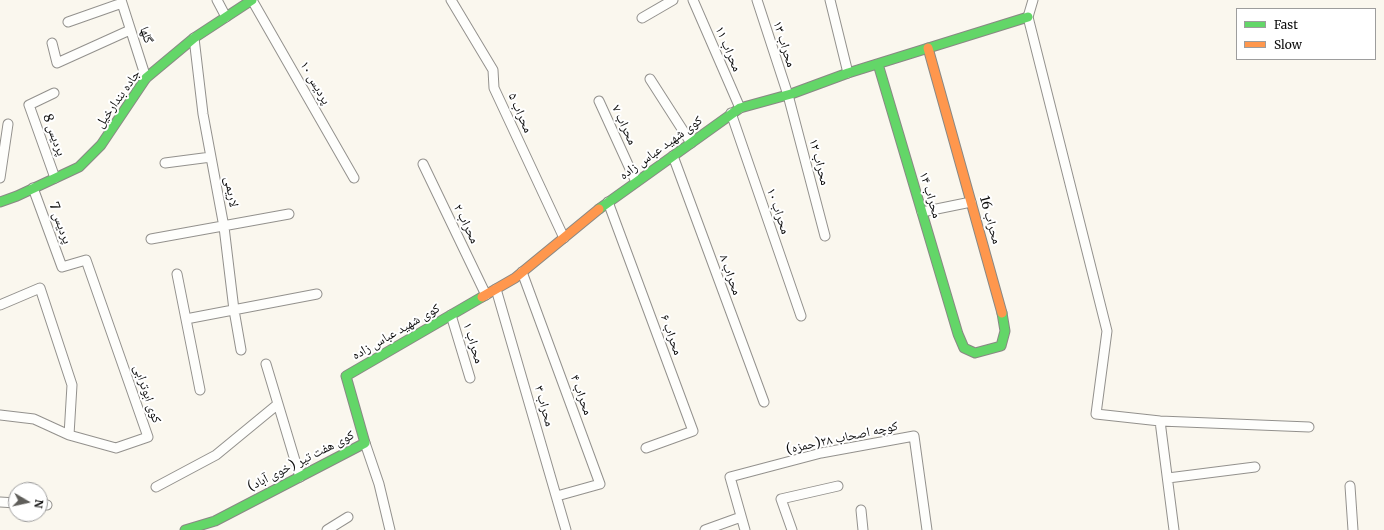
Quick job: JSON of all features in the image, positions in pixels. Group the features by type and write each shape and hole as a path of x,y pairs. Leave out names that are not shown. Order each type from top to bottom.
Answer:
{"street":[{"path":"217,0 226,17"},
{"name":"جاده بندارخیل","path":"0,202 79,167 101,145 146,78 194,38 252,0"},
{"name":"پردیس ۱۰","path":"252,0 354,178"},
{"name":"محراب ۵","path":"451,0 492,70 494,88 564,238"},
{"path":"642,18 673,0"},
{"name":"محراب ۱۱","path":"693,0 740,108"},
{"name":"محراب ۱۳","path":"756,0 788,95"},
{"path":"830,0 848,74"},
{"path":"1033,0 1028,17 1107,331 1096,414 1160,421 1309,426"},
{"path":"68,22 121,2"},
{"name":"گلها","path":"121,2 146,78"},
{"name":"کوی شهید عباس زاده","path":"346,376 486,295 522,272 608,202 740,108 788,95 878,64 1028,17"},
{"path":"52,43 57,63 130,30"},
{"name":"لاریمی","path":"194,38 203,114 224,227 234,310 241,350"},
{"name":"محراب 16","path":"928,48 1003,317 1005,331 1001,346 975,353 964,348 958,334"},
{"name":"محراب ۱۴","path":"878,64 958,334"},
{"path":"650,79 692,143"},
{"name":"پردیس 8","path":"54,93 29,105 55,178"},
{"name":"محراب ۱۲","path":"788,95 825,236"},
{"name":"محراب ۷","path":"599,101 636,182"},
{"name":"محراب ۱۰","path":"731,114 801,316"},
{"path":"0,178 8,124"},
{"name":"محراب ۸","path":"673,156 764,402"},
{"path":"165,163 211,157"},
{"name":"محراب ۲","path":"423,164 486,295"},
{"name":"پردیس 7","path":"33,188 62,267"},
{"name":"محراب ۶","path":"608,202 693,430 646,448"},
{"path":"922,212 971,202"},
{"path":"151,238 224,227 289,214"},
{"name":"کوی ابوترابی","path":"0,415 34,419 69,435 116,448 148,437 86,260 62,267"},
{"name":"محراب ۴","path":"522,272 600,484 557,496"},
{"path":"177,274 200,390"},
{"path":"0,305 40,288 72,385 69,435"},
{"name":"محراب ۳","path":"496,289 566,530"},
{"path":"186,319 317,294"},
{"name":"محراب ۱","path":"451,315 470,378"},
{"path":"266,364 300,477"},
{"name":"کوی هفت تیر (خوی آباد)","path":"185,530 201,528 365,443 346,376"},
{"path":"156,488 216,455 278,404"},
{"path":"1160,421 1174,530"},
{"name":"کوچه اصحاب ۲۸(حمزه)","path":"741,517 730,477 821,453 914,436 927,530"},
{"path":"365,443 379,484 390,530"},
{"path":"1168,478 1255,467"},
{"path":"792,530 781,499 838,486"},
{"path":"1350,486 1353,530"},
{"path":"861,510 863,530"},
{"path":"327,530 348,517"},
{"path":"706,530 741,517 745,530"}],"traffic: fast":[{"path":"0,202 17,196 79,167 101,145 146,78 194,38 252,0"},
{"path":"599,209 740,108 791,94 848,73 1028,17"},
{"path":"878,64 958,334 964,348 975,353 1001,346 1005,331 1002,313"},
{"path":"185,530 215,521 365,443 346,376 482,297"}],"traffic: slow":[{"path":"928,48 1002,313"},
{"path":"482,297 515,278 599,209"}]}
